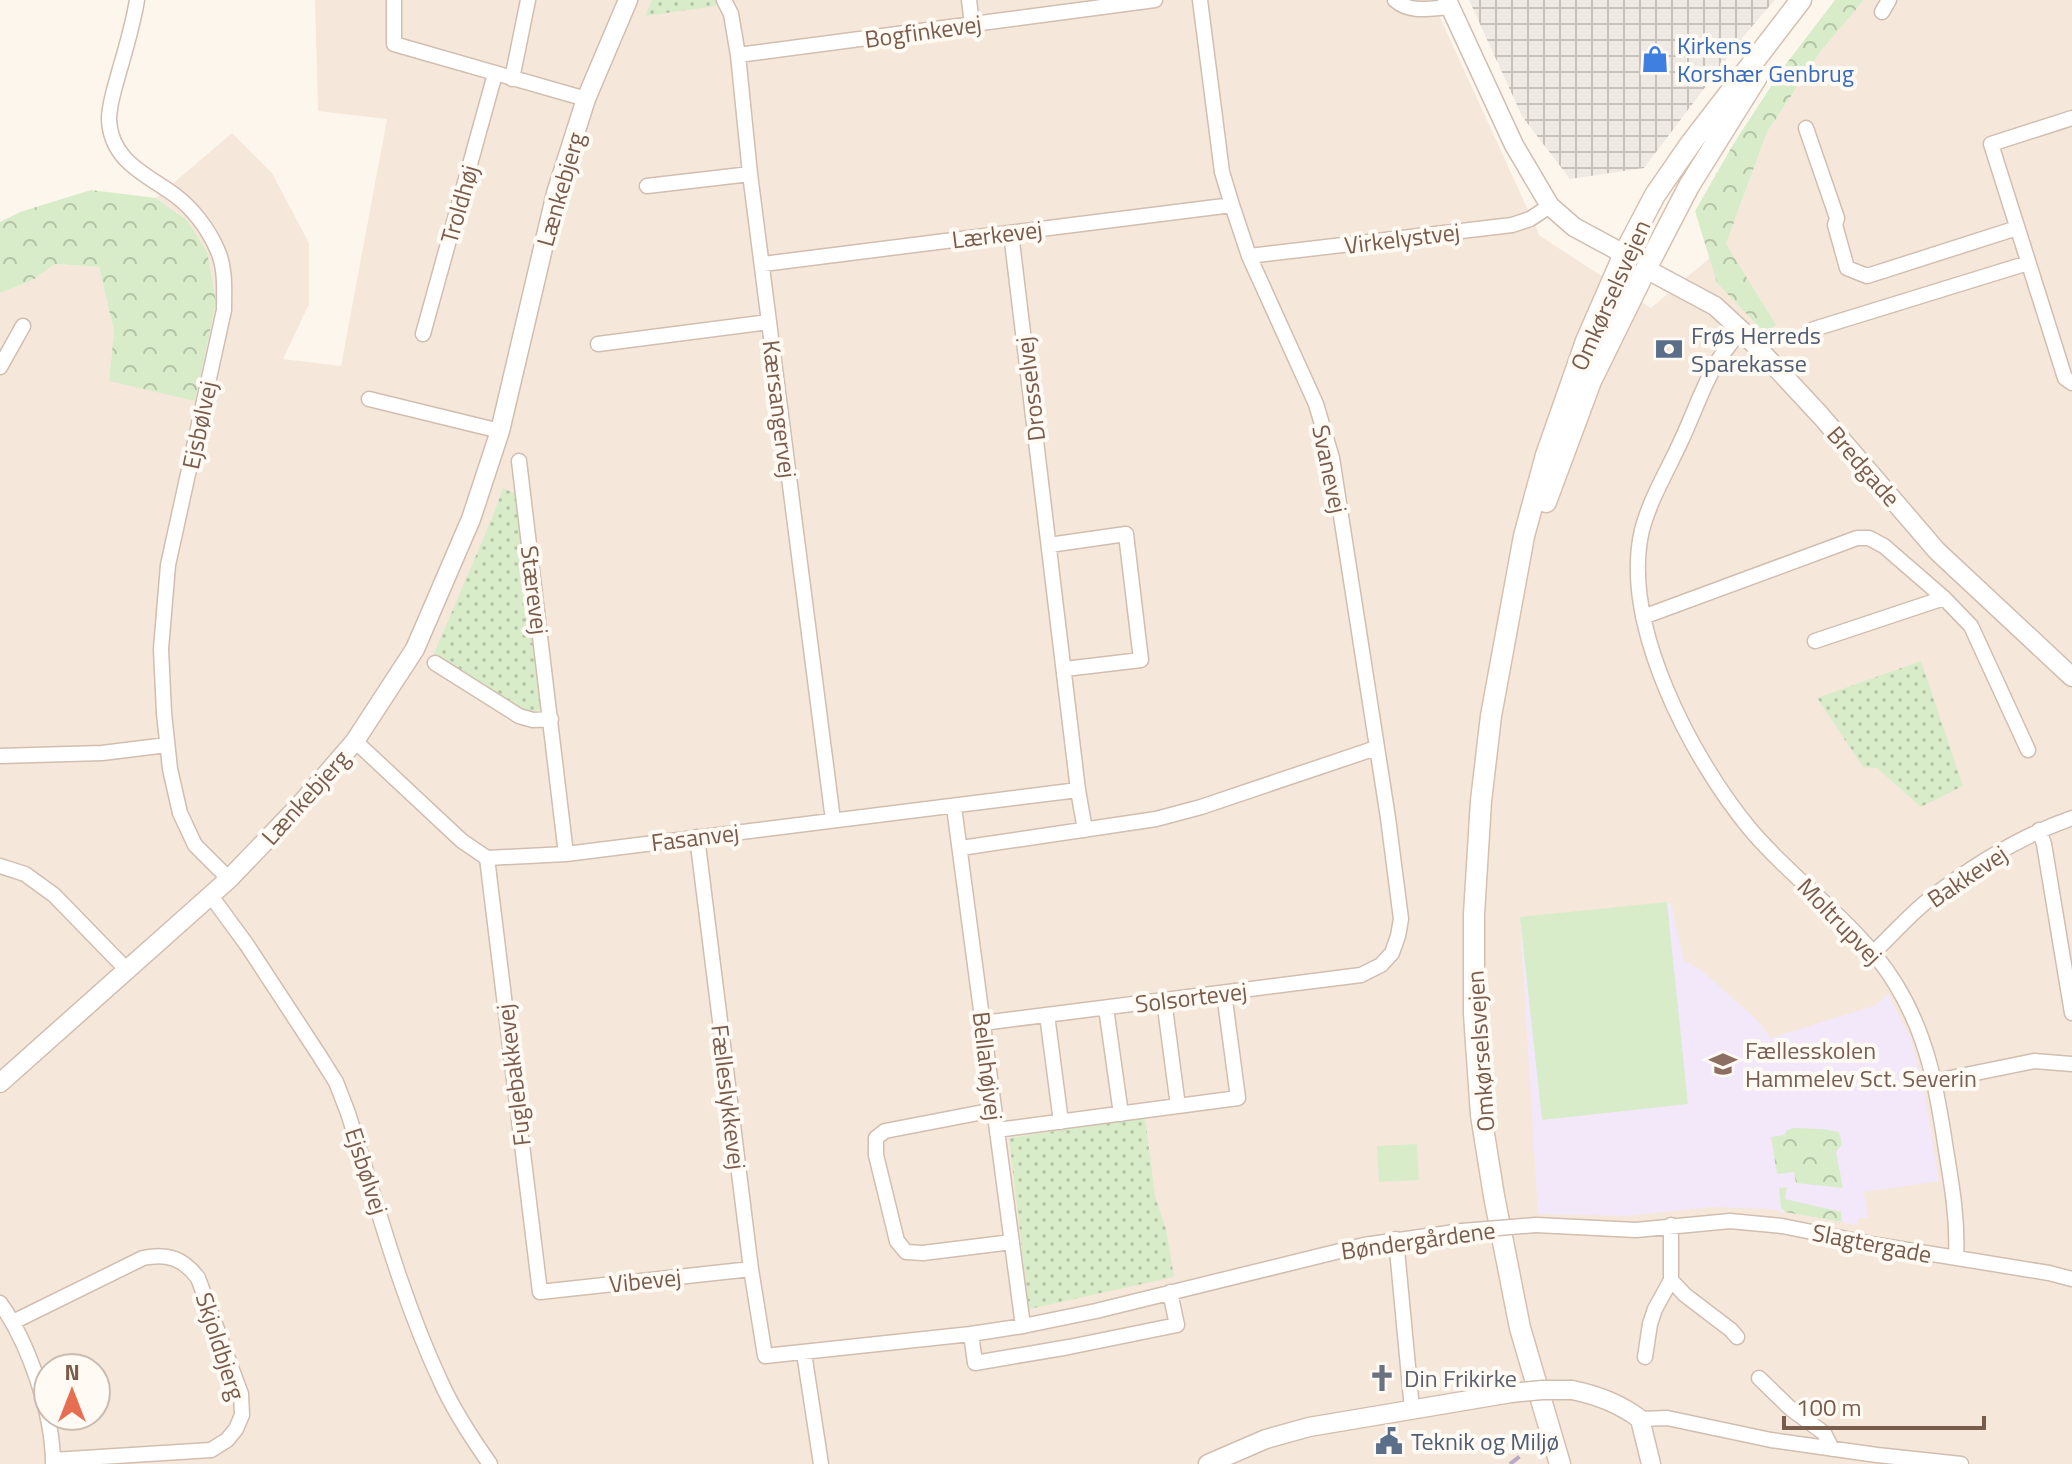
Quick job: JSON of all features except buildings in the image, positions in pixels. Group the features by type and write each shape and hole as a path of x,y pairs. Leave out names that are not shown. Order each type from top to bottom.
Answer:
{"main road":[{"name":"Omkørselsvejen","path":"1560,1464 1520,1328 1481,1115 1474,1014 1474,914 1481,801 1491,716 1524,536 1546,455 1586,341 1624,254 1655,195 1801,0"},
{"name":"Omkørselsvejen","path":"1507,632 1532,543 1591,381 1689,186 1738,106 1811,0"},
{"path":"1646,269 1644,248 1648,234 1687,163 1698,135"},
{"path":"1624,254 1646,269"},
{"path":"1579,412 1590,364 1621,287 1625,270 1624,254"}],"street":[{"name":"Ejsbølvej","path":"137,0 113,95 109,121 113,140 131,166 177,197 202,222 219,252 224,281 224,310 168,565 161,649 167,745 180,813 195,845 229,879"},
{"path":"394,0 394,44 586,99"},
{"path":"512,79 528,0"},
{"name":"Lænkebjerg","path":"0,1083 211,896 299,806 355,741 415,649 471,519 500,431 556,193 586,99 628,0"},
{"name":"Kærsangervej","path":"724,0 731,14 738,55 750,174 833,820"},
{"path":"969,0 972,24"},
{"name":"Bogfinkevej","path":"738,55 1155,0"},
{"name":"Svanevej","path":"1200,0 1222,172 1249,256 1316,404 1332,458 1401,919 1392,953"},
{"path":"1395,0 1414,10 1449,4 1514,145 1550,206 1574,227 1624,254"},
{"name":"Troldhøj","path":"423,334 495,74"},
{"path":"2072,118 1991,144 2065,378 2072,383"},
{"path":"1806,128 1837,218 1835,225 1847,268 1867,276 2017,228"},
{"path":"647,186 750,174"},
{"name":"Lærkevej","path":"763,264 1232,205"},
{"name":"Virkelystvej","path":"1249,256 1512,225 1530,219 1550,206"},
{"name":"Drosselvej","path":"1011,233 1085,830"},
{"path":"1814,329 2028,263"},
{"name":"Bredgade","path":"1646,269 1715,306 1741,330 1821,416 1937,551 2072,677"},
{"path":"598,344 769,322"},
{"path":"0,367 23,326"},
{"name":"Moltrupvej","path":"1741,330 1716,364 1642,530 1638,580 1643,617 1651,649 1681,721 1715,782 1752,831 1874,952 1910,1011 1925,1043 1936,1081 1955,1205 1956,1258"},
{"path":"369,399 500,431"},
{"name":"Stærevej","path":"519,461 566,854"},
{"path":"1049,545 1126,534 1141,660 1065,669"},
{"path":"1643,617 1857,538 1869,538 1884,546 1971,626 2028,750"},
{"path":"1815,641 1944,598"},
{"path":"435,663 519,716 533,720 551,719"},
{"path":"355,741 462,841 487,858"},
{"path":"0,756 102,753 167,745"},
{"path":"961,848 1156,819 1201,807 1376,748"},
{"name":"Fasanvej","path":"487,858 566,854 1078,790"},
{"name":"Bellahøjvej","path":"954,807 1023,1326"},
{"name":"Bakkevej","path":"1874,952 1930,898 1984,860 2039,830 2072,818"},
{"path":"2039,830 2044,844 2072,1013"},
{"name":"Fælleslykkevej","path":"697,837 751,1269 765,1356"},
{"name":"Fuglebakkevej","path":"487,858 540,1292"},
{"path":"0,866 25,874 54,895 126,969"},
{"name":"Ejsbølvej","path":"211,896 247,945 336,1082 421,1336 466,1430 490,1464"},
{"name":"Solsortevej","path":"983,1023 1361,975 1381,965 1392,953"},
{"path":"997,1130 1238,1098 1224,993"},
{"path":"1164,1000 1178,1106"},
{"path":"1106,1008 1121,1114"},
{"path":"1047,1015 1061,1122"},
{"path":"1936,1081 2034,1061 2072,1064"},
{"path":"994,1110 885,1131 876,1138 876,1155 897,1241 906,1252 923,1253 1012,1242"},
{"name":"Slagtergade","path":"1671,1225 1730,1221 1782,1226 2072,1279"},
{"name":"Bøndergårdene","path":"765,1356 1023,1326 1396,1239 1536,1225 1636,1230 1671,1225"},
{"path":"1645,1357 1655,1309 1671,1280 1671,1225"},
{"path":"1396,1239 1412,1409"},
{"name":"Skjoldbjerg","path":"13,1322 143,1258 156,1255 174,1258 191,1269 198,1278 241,1394 242,1415 236,1429 227,1440 211,1450 53,1462"},
{"name":"Vibevej","path":"540,1292 751,1269"},
{"path":"1671,1280 1737,1337"},
{"path":"971,1334 975,1363 1177,1325 1170,1292"},
{"path":"0,1303 13,1322 31,1362 44,1402 53,1462"},
{"path":"804,1353 821,1464"},
{"path":"1759,1378 1791,1409 1824,1433 1832,1449"},
{"path":"1208,1464 1266,1439 1298,1430 1542,1390 1572,1390 1604,1398 1628,1409 1640,1419 1651,1464"},
{"path":"1640,1419 1667,1418 1877,1460 1961,1464"}],"shaded area":[{"path":"315,0 1432,0 1540,236 1651,308 1726,244 1767,132 1821,51 1864,0 2072,0 2072,1464 0,1464 0,293 33,280 55,264 99,267 114,331 109,381 187,220 156,198 232,133 272,173 309,243 309,304 283,359 341,366 387,119 318,111"},
{"path":"1469,0 1775,0 1747,32 1644,168 1570,179 1522,116"},
{"name":"Fællesskolen Hammelev Sct. Severin","path":"1671,903 1684,961 1701,970 1757,1020 1771,1038 1874,1006 1888,994 1911,1039 1924,1089 1939,1181 1864,1192 1868,1218 1857,1219 1857,1225 1768,1209 1713,1207 1624,1216 1538,1214 1520,917"}],"green space":[{"path":"652,0 717,0 716,6 645,16"},
{"path":"1835,0 1864,0 1821,51 1767,132 1726,244 1776,325 1764,332 1717,283 1695,211 1734,143 1783,68"},
{"path":"91,190 156,198 187,220 207,252 216,302 195,401 109,381 114,331 99,267 55,264 33,280 0,293 0,222 20,212"},
{"path":"503,488 516,494 543,708 536,711 521,711 433,656"},
{"path":"1921,661 1963,786 1921,807 1877,768 1863,767 1817,698"},
{"path":"1667,902 1688,1104 1542,1120 1520,917"},
{"path":"1145,1117 1155,1196 1166,1229 1174,1277 1029,1309 1009,1138"},
{"path":"1793,1128 1839,1132 1842,1144 1836,1152 1843,1188 1796,1183 1794,1172 1777,1174 1771,1137 1784,1135"},
{"path":"1417,1144 1419,1180 1379,1182 1377,1146"},
{"path":"1787,1187 1785,1199 1841,1212 1842,1222 1785,1212 1781,1208 1779,1188"}],"railway":[{"path":"1510,1464 1524,1453"}],"place":[{"name":"Kirkens Korshær Genbrug","path":"1655,59"},
{"name":"Frøs Herreds Sparekasse","path":"1669,349"},
{"name":"Fællesskolen Hammelev Sct. Severin","path":"1723,1064"},
{"name":"Din Frikirke","path":"1382,1378"},
{"name":"Teknik og Miljø","path":"1389,1441"}]}
